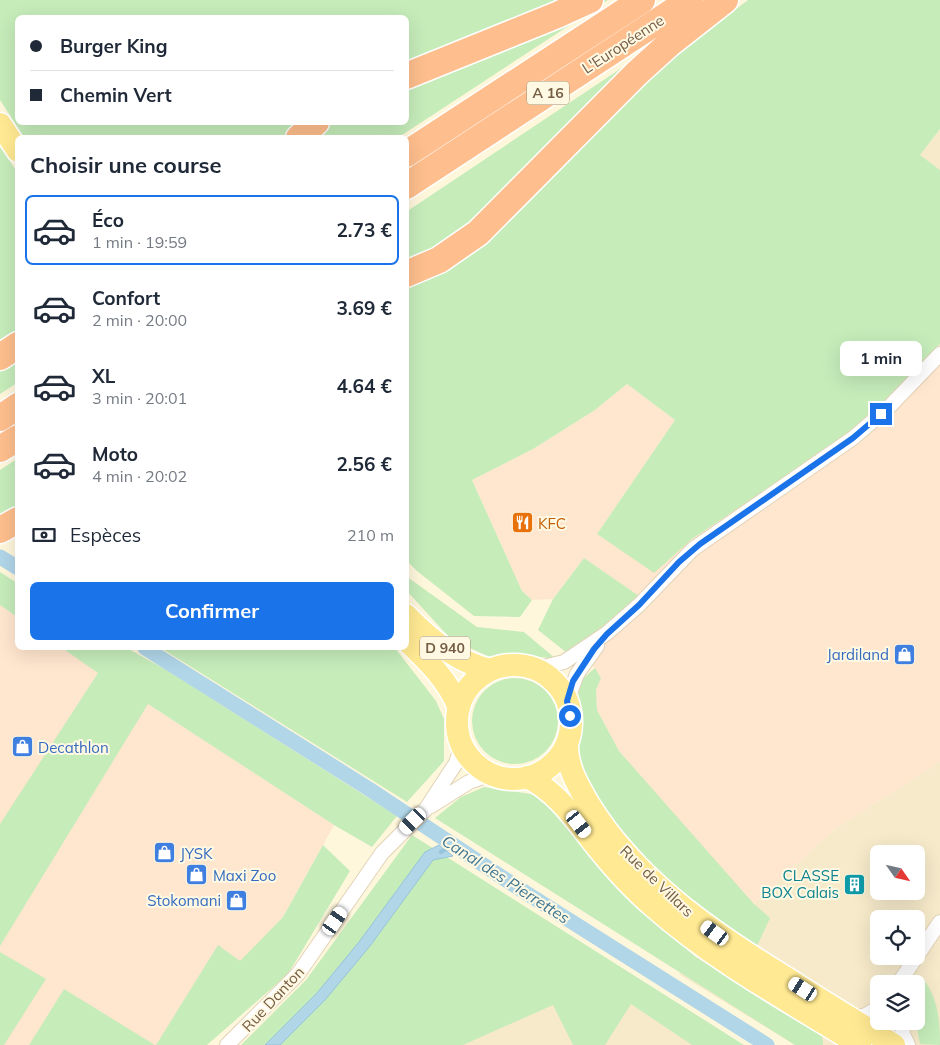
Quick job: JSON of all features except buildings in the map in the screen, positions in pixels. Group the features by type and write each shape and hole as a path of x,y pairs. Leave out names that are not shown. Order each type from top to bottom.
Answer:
{"highway":[{"path":"409,75 590,0"},
{"name":"L'Européenne","path":"409,152 642,0"},
{"name":"L'Européenne","path":"409,184 690,0"},
{"path":"409,273 439,260 478,233 637,73 669,44 725,0"},
{"path":"302,135 313,125"},
{"path":"0,357 15,346"},
{"path":"0,450 15,440"}],"main road":[{"path":"0,124 15,146"},
{"name":"D 940","path":"409,618 438,644 463,660 491,670"},
{"name":"D 940","path":"409,643 431,665 453,695 459,708"},
{"path":"511,665 535,669 553,680 567,701 571,724 567,743 561,754 538,773 527,777 507,778 492,774 477,765 469,757 462,745 457,727 459,708 463,697 469,687 480,676 491,670 511,665"},
{"name":"Rue de Villars","path":"567,743 567,755 572,773 596,816 620,847 661,889 715,933 894,1045"},
{"name":"Rue de Villars","path":"527,777 544,786 556,797 614,867 643,898 675,926 718,957 860,1045"}],"street":[{"path":"535,669 558,665 570,660 607,634 639,605 693,549 853,438 885,411 940,354"},
{"path":"567,701 577,674 607,634"},
{"path":"426,809 456,763 462,745"},
{"path":"426,809 469,782 492,774"},
{"name":"Rue Danton","path":"227,1045 292,981 382,853 426,809"},
{"path":"904,975 940,923"},
{"path":"914,975 940,923"},
{"path":"852,1019 870,1013"},
{"path":"825,1023 835,1045"},
{"path":"903,1030 908,1045"}],"shaded area":[{"path":"940,129 940,170 920,155"},
{"path":"940,344 940,762 835,829 754,904 674,817 619,751 597,710 596,690 601,677 579,647 638,596 584,558 553,599 532,600 522,591 472,480 533,449 595,410 627,384 675,420 597,534 654,572 692,539 835,443 873,412"},
{"path":"0,605 15,616 15,650 65,650 334,825 283,917 161,1045 0,1045"},
{"path":"940,762 940,1045 795,1045 679,974 835,829"},
{"path":"591,959 724,1045 392,1045"}],"green space":[{"path":"0,0 571,0 409,67 409,15 15,15 15,123 0,100"},
{"path":"603,0 608,0 402,135 314,135 327,125 409,125 409,82"},
{"path":"748,0 940,0 940,129 920,155 940,170 940,344 873,412 835,443 692,539 654,573 597,534 675,420 627,384 595,410 533,449 472,480 522,591 532,600 520,617 474,616 409,563 409,210 626,65 644,83 708,30"},
{"path":"16,125 303,125 291,135 23,135"},
{"path":"0,147 15,169 15,330 9,339 0,342"},
{"path":"15,361 15,384 0,394 0,365"},
{"path":"15,460 15,511 0,522 0,470"},
{"path":"584,558 639,596 579,647 567,653 538,630 553,599"},
{"path":"0,572 15,582 15,616 0,605"},
{"path":"409,578 477,627 524,632 556,659 518,654 490,657 448,636 409,593"},
{"path":"65,650 131,650 168,671 397,816 372,847 334,825 148,704 0,946 0,824 98,673"},
{"path":"164,650 397,650 436,701 444,719 444,761 407,802"},
{"path":"595,668 601,678 596,690 597,710 619,751 754,904 770,918 757,946 715,919 664,878 593,797 576,748 579,682"},
{"path":"515,678 531,681 539,685 551,697 555,705 558,721 555,737 551,745 539,757 531,761 515,764 499,761 491,757 479,745 475,737 472,721 475,705 479,697 491,685 499,681"},
{"path":"484,787 537,795 568,827 629,900 697,958 822,1033 823,1045 795,1045 435,818 461,797"},
{"path":"412,835 744,1045 692,1045 631,1004 605,1045 573,1045 553,1005 463,1045 241,1045 306,980"},
{"path":"323,845 350,871 288,974 207,1045 156,1045 218,945 240,961 283,917"},
{"path":"0,952 46,979 4,1045 0,1045"},
{"path":"925,981 937,1009 940,1045 920,1044 918,1030 925,1030"},
{"path":"64,989 155,1045 29,1045"}],"water":[{"path":"439,845 453,856 433,860 370,946 325,1000 280,1045 265,1045 317,993 359,942 425,852"}],"waterway":[{"name":"Canal des Pierrettes","path":"0,557 15,566"},
{"name":"Canal des Pierrettes","path":"148,650 369,789 523,891 767,1045"},
{"path":"441,852 453,844"}],"place":[{"name":"KFC","path":"522,523"},
{"name":"Jardiland","path":"905,654"},
{"name":"Decathlon","path":"22,747"},
{"name":"JYSK","path":"164,853"},
{"name":"Maxi Zoo","path":"197,875"},
{"name":"CLASSE BOX Calais","path":"855,884"},
{"name":"Stokomani","path":"237,900"}],"route":[{"path":"570,716 567,701 573,681 582,665 607,634 639,605 687,554 853,438 881,414"}]}
